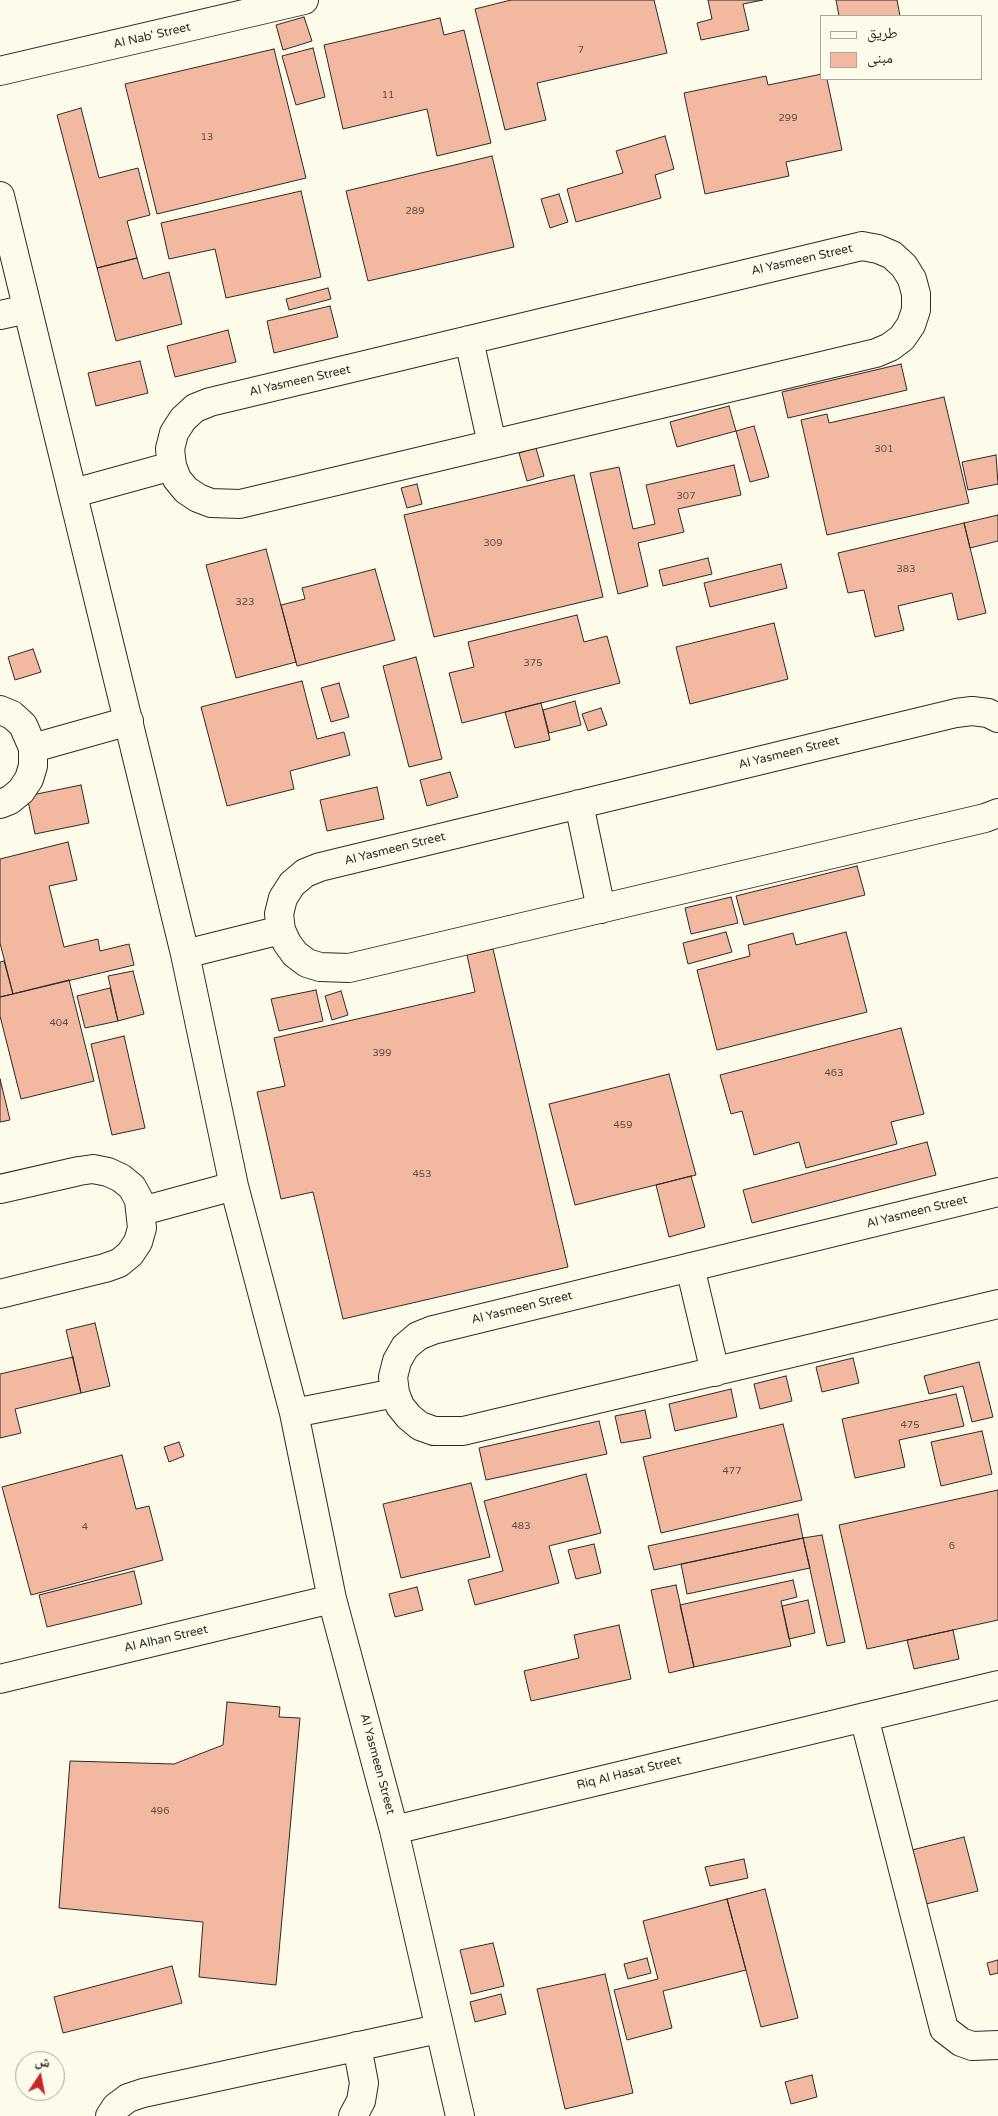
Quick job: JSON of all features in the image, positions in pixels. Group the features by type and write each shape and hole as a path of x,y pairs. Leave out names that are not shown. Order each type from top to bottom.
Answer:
{"street":[{"name":"Al Nab' Street","path":"0,71 304,0"},
{"name":"Al Yasmeen Street","path":"0,196 185,954 234,1186 294,1413 332,1599 394,1830 438,2029 460,2116"},
{"name":"Al Yasmeen Street","path":"862,246 878,248 892,255 904,266 912,279 916,294 916,310 911,325 902,338 890,348 876,353 492,444 240,504 211,503 198,498 186,490 177,478 172,466 170,449 174,433 183,419 203,405 862,246"},
{"path":"0,315 27,309"},
{"path":"469,340 492,444"},
{"path":"74,493 172,466"},
{"path":"0,710 12,716 23,725 33,748 33,766 29,780 21,791 10,800 0,804"},
{"name":"Al Yasmeen Street","path":"281,930 279,914 283,898 292,884 304,873 320,867 956,713 972,711 988,713 998,718"},
{"path":"33,748 129,721"},
{"path":"579,804 601,909"},
{"path":"185,954 281,930 291,949 307,963 320,967 349,968 984,818 998,812"},
{"path":"0,1190 93,1169 108,1172 120,1178 132,1188 139,1200 142,1211 142,1228 138,1242 130,1254 119,1263 0,1294"},
{"path":"142,1211 234,1186"},
{"name":"Al Yasmeen Street","path":"998,1192 434,1330 418,1336 405,1347 397,1361 393,1377 395,1393 400,1406 409,1418 420,1426 434,1430 463,1432 998,1304"},
{"path":"690,1267 715,1372"},
{"path":"294,1413 395,1393"},
{"name":"Al Alhan Street","path":"0,1679 332,1599"},
{"name":"Riq Al Hasat Street","path":"394,1830 998,1685"},
{"path":"864,1717 944,2029 961,2042 972,2046 996,2045"},
{"path":"110,2116 116,2107 128,2098 142,2093 438,2029"},
{"path":"353,2116 361,2101 364,2083 357,2046"}],"building":[{"path":"511,0 654,0 667,53 537,83 546,120 505,130 475,9"},
{"path":"708,0 763,0 743,4 749,30 701,40 697,23 712,19"},
{"path":"836,0 897,0 900,15 839,15"},
{"path":"304,17 312,41 283,50 276,25"},
{"path":"440,18 444,35 464,30 491,143 437,156 427,109 343,129 324,45"},
{"path":"313,48 325,97 296,105 282,56"},
{"path":"274,49 306,178 157,214 125,84"},
{"path":"820,74 820,80 827,80 842,150 786,162 789,176 705,194 684,93 766,76 768,85"},
{"path":"81,108 99,178 138,168 150,215 127,221 137,258 97,268 57,115"},
{"path":"665,136 674,169 655,175 661,198 576,222 567,189 623,173 616,151"},
{"path":"492,156 514,247 368,281 346,191"},
{"path":"301,191 321,277 226,298 215,249 169,259 161,223"},
{"path":"559,194 568,222 550,228 541,199"},
{"path":"137,258 143,279 169,272 182,324 116,341 97,268"},
{"path":"328,288 331,299 289,310 286,299"},
{"path":"330,306 338,337 274,353 267,321"},
{"path":"228,330 236,362 175,377 167,346"},
{"path":"140,361 148,393 96,406 88,373"},
{"path":"901,364 907,390 788,418 782,392"},
{"path":"944,397 969,503 827,535 801,420 827,414 829,423"},
{"path":"729,406 736,431 677,447 670,422"},
{"path":"754,426 769,477 750,482 736,431"},
{"path":"536,448 544,476 527,481 519,453"},
{"path":"996,455 998,484 968,490 962,462"},
{"path":"734,465 741,495 678,509 684,532 638,543 648,586 618,594 590,473 619,467 633,529 655,524 646,485"},
{"path":"574,475 603,597 434,637 404,515"},
{"path":"417,484 422,504 407,508 401,488"},
{"path":"998,515 998,541 970,548 964,523"},
{"path":"964,523 986,613 958,620 952,593 898,606 904,630 875,637 864,590 848,593 838,553"},
{"path":"266,549 296,662 236,678 206,565"},
{"path":"708,558 712,574 663,586 659,570"},
{"path":"781,564 787,588 710,607 704,583"},
{"path":"375,569 395,640 297,666 281,605 305,599 302,588"},
{"path":"577,615 584,642 607,636 620,683 462,723 449,673 474,667 468,642"},
{"path":"774,623 788,679 690,704 676,647"},
{"path":"33,649 41,672 15,680 8,657"},
{"path":"416,657 442,759 409,767 383,666"},
{"path":"302,681 317,739 344,732 350,755 290,771 294,789 227,806 201,707"},
{"path":"339,683 349,717 331,722 321,688"},
{"path":"575,701 581,725 549,733 543,710"},
{"path":"541,703 550,740 515,748 505,712"},
{"path":"601,708 607,725 588,731 582,714"},
{"path":"450,772 458,797 427,806 420,780"},
{"path":"81,785 89,823 35,834 27,796"},
{"path":"377,787 384,819 327,831 320,800"},
{"path":"68,842 77,880 49,886 64,947 98,939 100,951 129,944 134,965 13,994 0,943 0,859"},
{"path":"857,866 865,895 744,925 736,896"},
{"path":"731,897 738,923 691,934 685,908"},
{"path":"726,932 732,952 688,964 683,943"},
{"path":"846,932 867,1012 717,1050 697,970 750,956 748,945 793,933 796,945"},
{"path":"493,949 568,1267 343,1319 313,1192 281,1199 257,1092 285,1086 274,1038 475,992 467,955"},
{"path":"4,961 13,994 0,997 0,962"},
{"path":"133,971 144,1014 118,1021 108,976"},
{"path":"69,980 94,1081 21,1099 0,1016 0,997"},
{"path":"110,988 118,1021 85,1028 77,996"},
{"path":"316,990 323,1021 279,1031 271,999"},
{"path":"341,991 348,1015 332,1020 325,996"},
{"path":"901,1028 924,1114 891,1122 897,1144 806,1168 799,1142 754,1155 742,1111 731,1114 720,1075"},
{"path":"124,1036 145,1128 112,1135 91,1044"},
{"path":"669,1074 696,1175 575,1205 549,1104"},
{"path":"0,1079 10,1120 0,1122"},
{"path":"927,1142 936,1175 752,1223 743,1190"},
{"path":"691,1176 705,1227 669,1237 656,1185"},
{"path":"95,1323 110,1386 81,1393 66,1330"},
{"path":"73,1357 81,1393 15,1409 21,1433 0,1438 0,1374"},
{"path":"853,1358 859,1383 822,1392 816,1367"},
{"path":"979,1362 993,1417 972,1422 963,1386 929,1394 924,1376"},
{"path":"786,1376 792,1401 760,1409 754,1384"},
{"path":"731,1389 737,1417 675,1431 669,1404"},
{"path":"956,1394 964,1426 899,1440 905,1467 855,1478 842,1419"},
{"path":"645,1410 651,1438 621,1443 615,1416"},
{"path":"599,1421 607,1454 486,1480 479,1448"},
{"path":"783,1424 802,1500 661,1533 643,1457"},
{"path":"982,1431 992,1474 941,1486 931,1442"},
{"path":"179,1442 184,1456 169,1462 164,1447"},
{"path":"122,1455 136,1509 149,1506 163,1560 31,1595 2,1487"},
{"path":"586,1474 601,1533 549,1546 559,1583 475,1605 468,1580 503,1571 484,1501"},
{"path":"471,1483 490,1557 401,1578 383,1504"},
{"path":"998,1490 998,1620 867,1649 839,1525"},
{"path":"798,1514 803,1538 654,1570 648,1546"},
{"path":"822,1535 845,1642 827,1646 803,1538"},
{"path":"803,1538 810,1568 687,1594 681,1564"},
{"path":"594,1544 601,1573 576,1579 568,1550"},
{"path":"134,1571 142,1604 47,1627 39,1595"},
{"path":"793,1580 797,1597 781,1601 791,1646 694,1667 680,1605"},
{"path":"676,1585 694,1667 669,1673 651,1590"},
{"path":"417,1587 423,1610 395,1617 389,1594"},
{"path":"808,1600 815,1633 789,1639 782,1606"},
{"path":"619,1625 631,1679 531,1701 524,1671 579,1658 574,1635"},
{"path":"953,1630 959,1659 914,1669 907,1640"},
{"path":"227,1702 280,1707 279,1717 300,1718 276,1985 199,1977 203,1922 59,1908 70,1761 174,1764 223,1745"},
{"path":"964,1837 978,1891 926,1904 912,1850"},
{"path":"744,1859 748,1878 710,1886 705,1867"},
{"path":"765,1889 798,2018 761,2027 727,1899"},
{"path":"727,1899 746,1970 663,1991 672,2028 627,2040 614,1990 658,1979 643,1921"},
{"path":"493,1943 504,1986 471,1994 460,1950"},
{"path":"647,1958 651,1973 628,1979 624,1964"},
{"path":"998,1960 998,1973 990,1975 987,1963"},
{"path":"172,1966 182,2003 63,2033 54,1997"},
{"path":"605,1974 633,2093 565,2109 537,1989"},
{"path":"501,1994 506,2014 475,2022 470,2002"},
{"path":"812,2075 817,2097 791,2104 785,2082"}]}
